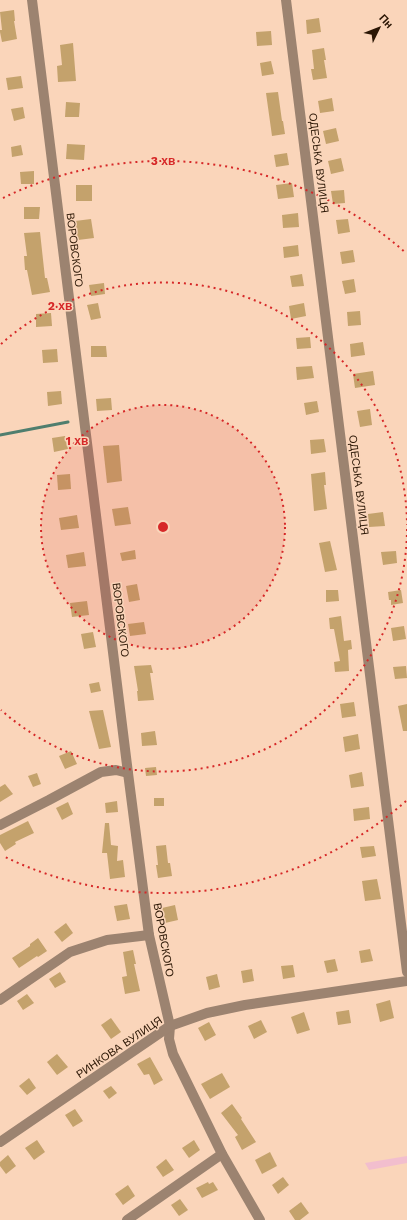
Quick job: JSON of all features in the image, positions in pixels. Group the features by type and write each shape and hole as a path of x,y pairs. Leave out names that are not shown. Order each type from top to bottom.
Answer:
{"street":[{"name":"ВОРОВСКОГО","path":"32,0 128,773 150,935 170,1026 169,1039 173,1054 222,1154 260,1220"},
{"name":"ОДЕСЬКА ВУЛИЦЯ","path":"286,0 407,972"},
{"path":"0,825 101,772 116,770 128,773"},
{"path":"0,1000 70,952 107,940 150,935"},
{"name":"РИНКОВА ВУЛИЦЯ","path":"0,1142 170,1026 207,1013 245,1005 407,981"},
{"path":"127,1220 222,1154"}],"shaded area":[{"path":"407,1156 407,1163 369,1170 365,1163"}],"building":[{"path":"14,10 17,39 2,42 0,32 0,30 2,30 0,12"},
{"path":"319,18 321,32 307,34 306,20"},
{"path":"271,31 272,45 257,46 256,32"},
{"path":"73,43 76,81 58,82 57,66 62,65 60,45"},
{"path":"324,48 327,78 313,80 311,69 314,69 312,50"},
{"path":"271,61 274,74 262,76 260,63"},
{"path":"21,76 23,88 8,90 6,78"},
{"path":"278,92 285,134 272,136 266,93"},
{"path":"332,98 334,111 320,113 318,101"},
{"path":"66,102 80,103 79,117 65,117"},
{"path":"23,107 25,118 14,121 11,109"},
{"path":"336,128 339,141 326,144 323,131"},
{"path":"67,144 85,145 84,160 66,159"},
{"path":"21,145 23,155 12,157 11,147"},
{"path":"287,153 289,165 276,167 274,155"},
{"path":"341,158 344,171 331,174 328,161"},
{"path":"34,171 34,184 21,184 20,172"},
{"path":"292,183 294,197 278,199 276,185"},
{"path":"76,185 92,185 92,201 76,201"},
{"path":"344,190 345,203 333,204 331,191"},
{"path":"24,207 40,207 39,219 24,219"},
{"path":"298,213 299,227 283,228 282,215"},
{"path":"91,219 94,238 78,240 75,221"},
{"path":"348,219 350,232 338,234 336,220"},
{"path":"40,232 45,278 47,278 50,292 32,295 27,270 25,270 24,256 27,256 24,233"},
{"path":"298,245 299,256 284,258 283,247"},
{"path":"353,250 355,262 342,264 340,252"},
{"path":"302,274 304,286 292,287 290,276"},
{"path":"354,279 356,292 345,294 342,281"},
{"path":"104,283 105,294 91,296 89,285"},
{"path":"98,303 101,318 91,320 87,305"},
{"path":"304,303 306,316 291,319 289,306"},
{"path":"360,311 361,325 348,326 347,312"},
{"path":"51,313 52,326 36,327 36,314"},
{"path":"310,337 311,348 297,349 296,338"},
{"path":"363,342 365,355 351,357 350,344"},
{"path":"91,346 106,346 107,357 91,357"},
{"path":"57,349 58,362 43,363 42,350"},
{"path":"312,366 314,378 297,380 296,367"},
{"path":"373,371 375,385 355,388 353,374"},
{"path":"61,391 62,404 48,406 47,392"},
{"path":"111,398 112,410 97,411 96,399"},
{"path":"317,401 319,412 306,415 304,403"},
{"path":"370,409 372,425 360,427 357,411"},
{"path":"65,436 68,449 54,452 52,438"},
{"path":"324,439 326,452 311,454 310,440"},
{"path":"119,445 122,481 107,483 103,446"},
{"path":"325,472 326,485 324,485 327,509 314,511 311,474"},
{"path":"70,474 71,489 58,490 57,475"},
{"path":"128,507 131,524 115,526 112,509"},
{"path":"383,512 385,526 369,527 368,514"},
{"path":"77,515 79,528 61,530 59,518"},
{"path":"330,541 337,570 325,572 319,543"},
{"path":"135,550 136,559 122,561 120,553"},
{"path":"396,551 397,563 383,565 381,552"},
{"path":"84,552 86,566 68,568 66,555"},
{"path":"137,584 140,600 129,602 126,586"},
{"path":"326,590 338,590 339,601 326,602"},
{"path":"401,590 403,603 391,605 388,592"},
{"path":"87,601 89,615 72,617 70,603"},
{"path":"341,616 344,641 351,640 352,649 348,650 349,671 335,672 334,662 340,661 334,629 330,629 329,618"},
{"path":"144,622 146,634 130,636 128,624"},
{"path":"404,626 406,639 393,641 391,628"},
{"path":"93,632 96,647 84,649 81,634"},
{"path":"151,665 153,673 150,673 154,700 138,701 134,666"},
{"path":"406,666 407,678 395,679 393,667"},
{"path":"99,682 101,691 91,693 89,684"},
{"path":"354,702 356,716 342,718 340,704"},
{"path":"407,704 407,731 403,731 398,706"},
{"path":"103,710 111,747 99,749 89,711"},
{"path":"155,731 157,745 142,746 141,733"},
{"path":"358,734 360,749 345,752 343,737"},
{"path":"71,751 77,764 65,769 59,756"},
{"path":"156,767 157,775 146,776 145,768"},
{"path":"362,772 364,786 351,788 349,775"},
{"path":"37,773 41,784 33,787 28,776"},
{"path":"5,784 13,794 0,802 0,787"},
{"path":"154,798 164,798 164,806 154,806"},
{"path":"117,801 118,812 106,813 105,803"},
{"path":"68,802 73,814 62,820 56,808"},
{"path":"369,807 370,819 354,821 353,809"},
{"path":"28,821 34,833 15,842 16,844 5,851 0,843 0,835"},
{"path":"105,823 109,823 111,845 118,846 117,861 123,860 125,877 110,879 107,853 102,853"},
{"path":"166,845 168,863 170,863 172,876 158,878 156,846"},
{"path":"374,846 376,856 362,858 360,847"},
{"path":"377,879 381,899 365,901 362,881"},
{"path":"127,904 130,919 117,921 114,906"},
{"path":"175,905 178,920 165,923 162,908"},
{"path":"66,923 73,933 62,942 54,932"},
{"path":"38,938 47,951 19,968 12,958 30,946 30,944"},
{"path":"370,949 373,961 361,963 359,951"},
{"path":"133,950 136,964 134,964 140,991 125,994 122,977 127,976 123,952"},
{"path":"335,959 338,971 327,973 324,961"},
{"path":"293,965 295,977 283,979 281,966"},
{"path":"252,969 254,981 243,983 241,971"},
{"path":"60,972 66,982 55,988 49,979"},
{"path":"217,974 220,987 209,990 206,977"},
{"path":"27,994 34,1003 23,1010 17,1001"},
{"path":"390,1000 394,1018 380,1022 376,1004"},
{"path":"349,1010 351,1023 338,1025 336,1012"},
{"path":"304,1012 310,1030 297,1034 291,1017"},
{"path":"111,1018 121,1032 111,1039 101,1025"},
{"path":"261,1020 267,1032 254,1039 248,1026"},
{"path":"209,1022 216,1035 205,1041 198,1028"},
{"path":"57,1054 68,1067 57,1075 47,1062"},
{"path":"150,1057 163,1080 154,1085 149,1074 144,1075 137,1064"},
{"path":"222,1073 230,1087 210,1099 201,1084"},
{"path":"29,1078 36,1088 27,1095 19,1086"},
{"path":"111,1086 117,1093 109,1099 103,1091"},
{"path":"232,1104 256,1142 242,1150 235,1137 238,1135 221,1113"},
{"path":"75,1109 83,1121 73,1127 65,1115"},
{"path":"37,1140 45,1152 34,1160 25,1148"},
{"path":"194,1140 200,1150 189,1158 182,1148"},
{"path":"270,1152 277,1166 262,1174 255,1160"},
{"path":"8,1155 16,1166 6,1174 0,1166 0,1162"},
{"path":"166,1159 174,1170 163,1177 156,1167"},
{"path":"283,1177 289,1185 278,1194 272,1185"},
{"path":"208,1182 209,1184 213,1182 218,1190 202,1198 196,1188"},
{"path":"128,1185 135,1196 123,1205 115,1194"},
{"path":"180,1199 188,1210 179,1216 171,1205"},
{"path":"301,1202 309,1213 300,1220 295,1220 289,1211"}],"waterway":[{"path":"0,435 68,422"}]}
